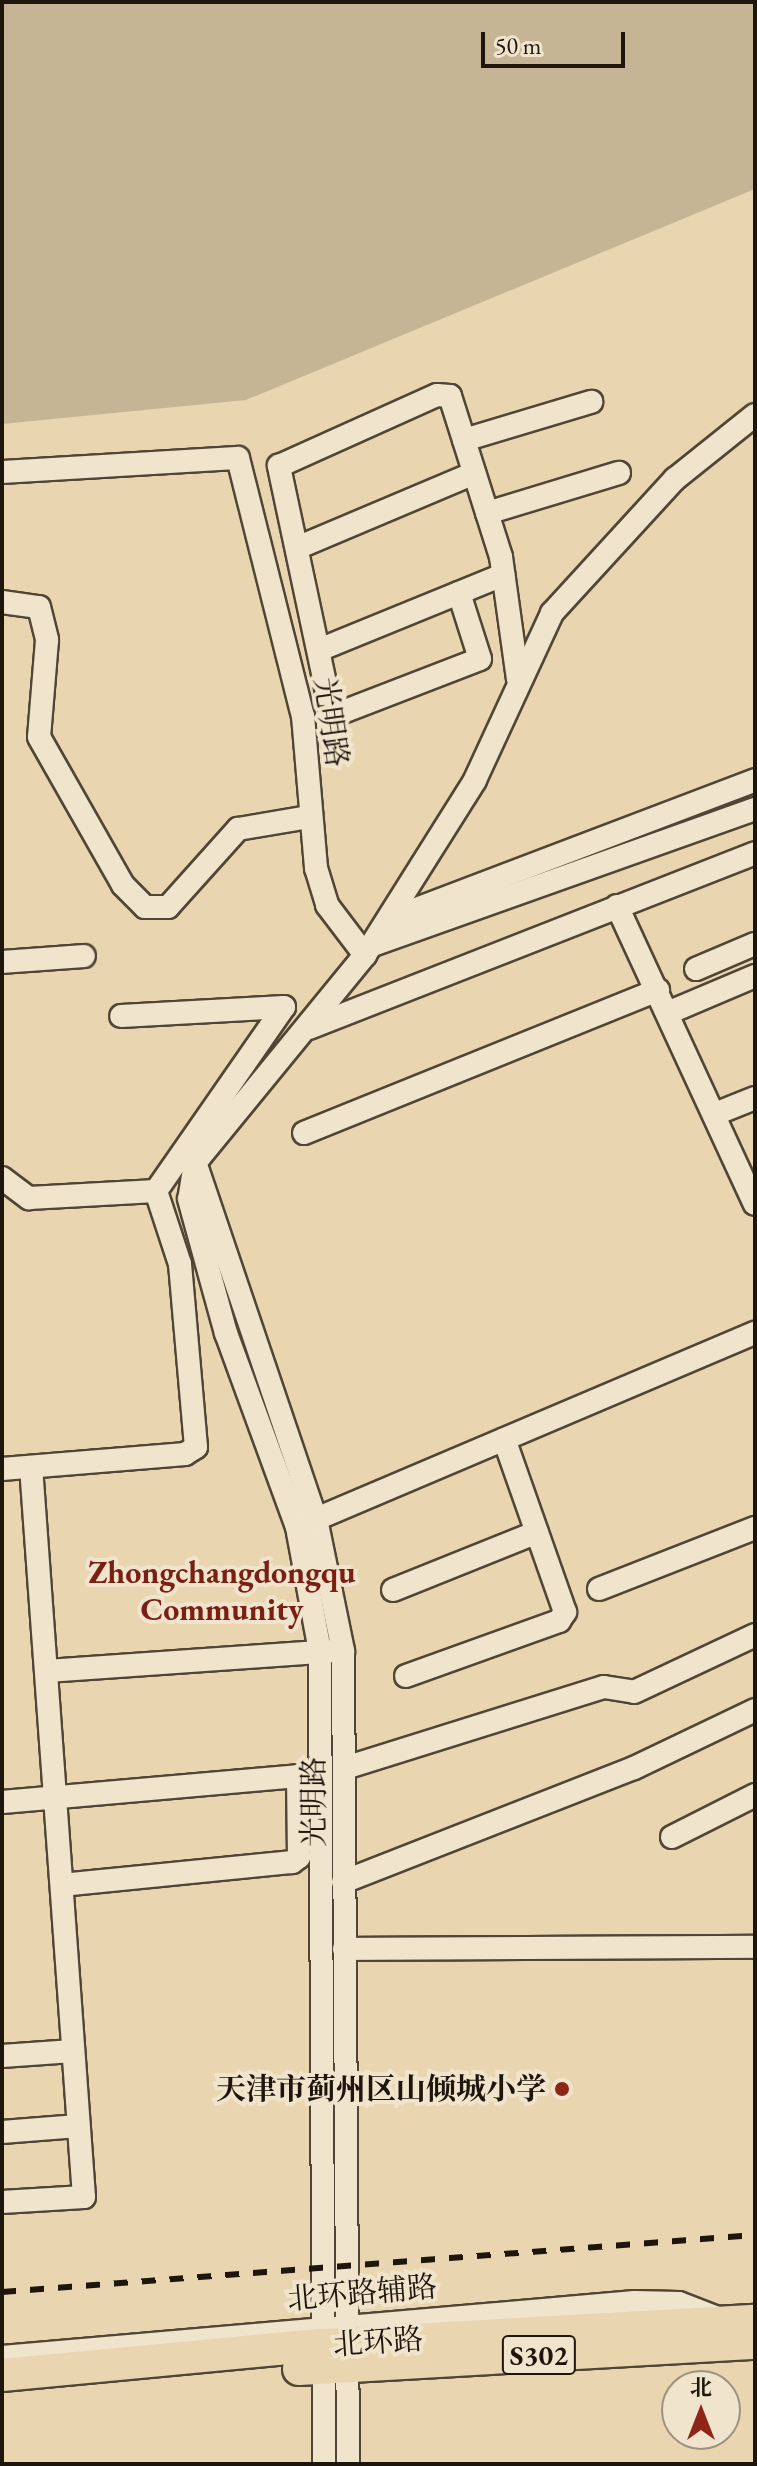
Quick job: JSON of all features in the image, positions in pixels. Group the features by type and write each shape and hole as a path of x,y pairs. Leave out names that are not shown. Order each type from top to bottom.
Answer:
{"highway":[{"name":"北环路","path":"2,2375 334,2345 740,2321"},
{"name":"北环路","path":"2,2396 334,2345 755,2343"}],"street":[{"path":"459,593 480,659 343,716 332,716 299,547 279,466 437,395 450,396 503,575 518,679"},
{"path":"464,440 591,402"},
{"path":"195,1163 308,1028 390,919 475,780 518,679 552,613 675,479 755,415"},
{"name":"光明路","path":"2,472 238,458 303,716 308,817 327,905 369,950"},
{"path":"299,547 474,473"},
{"path":"487,513 619,473"},
{"path":"319,650 503,575"},
{"path":"2,602 39,607 47,640 39,737 123,885 145,907 168,907 238,829 308,817"},
{"path":"390,919 755,780"},
{"path":"369,950 755,809"},
{"path":"308,1028 755,853"},
{"path":"617,906 670,1012 755,1204"},
{"path":"696,969 755,944"},
{"path":"2,962 84,956"},
{"path":"670,1012 755,976"},
{"path":"304,1133 658,990"},
{"path":"121,1016 284,1007 156,1191"},
{"path":"715,1114 755,1098"},
{"name":"光明路","path":"195,1163 316,1519 343,1651 344,1949 334,2345 324,2464"},
{"name":"光明路","path":"195,1163 189,1199 203,1256 297,1527 320,1651 334,2345 348,2464"},
{"path":"3,1173 29,1198 156,1191"},
{"path":"2,1469 185,1454 196,1447 180,1264 156,1191"},
{"path":"316,1519 755,1333"},
{"path":"406,1676 559,1621 565,1612 504,1439"},
{"path":"2,2202 84,2197 31,1467"},
{"path":"599,1589 755,1528"},
{"path":"393,1590 537,1532"},
{"path":"345,1768 604,1687 634,1692 755,1635"},
{"path":"47,1671 343,1651"},
{"path":"343,1882 634,1768 755,1710"},
{"path":"2,1802 298,1776 299,1857 292,1862 62,1885"},
{"path":"672,1837 755,1795"},
{"path":"344,1949 755,1947"},
{"path":"2,2056 73,2051"},
{"path":"2,2132 78,2126"},
{"name":"北环路辅路","path":"2,2357 334,2345"}],"shaded area":[{"path":"2,2 755,2 755,189 246,400 2,424"}],"railway":[{"path":"2,2292 755,2235"}],"place":[{"name":"天津市蓟州区山倾城小学","path":"562,2089"}],"district":[{"name":"Zhongchangdongqu Community","path":"222,1592"}]}
